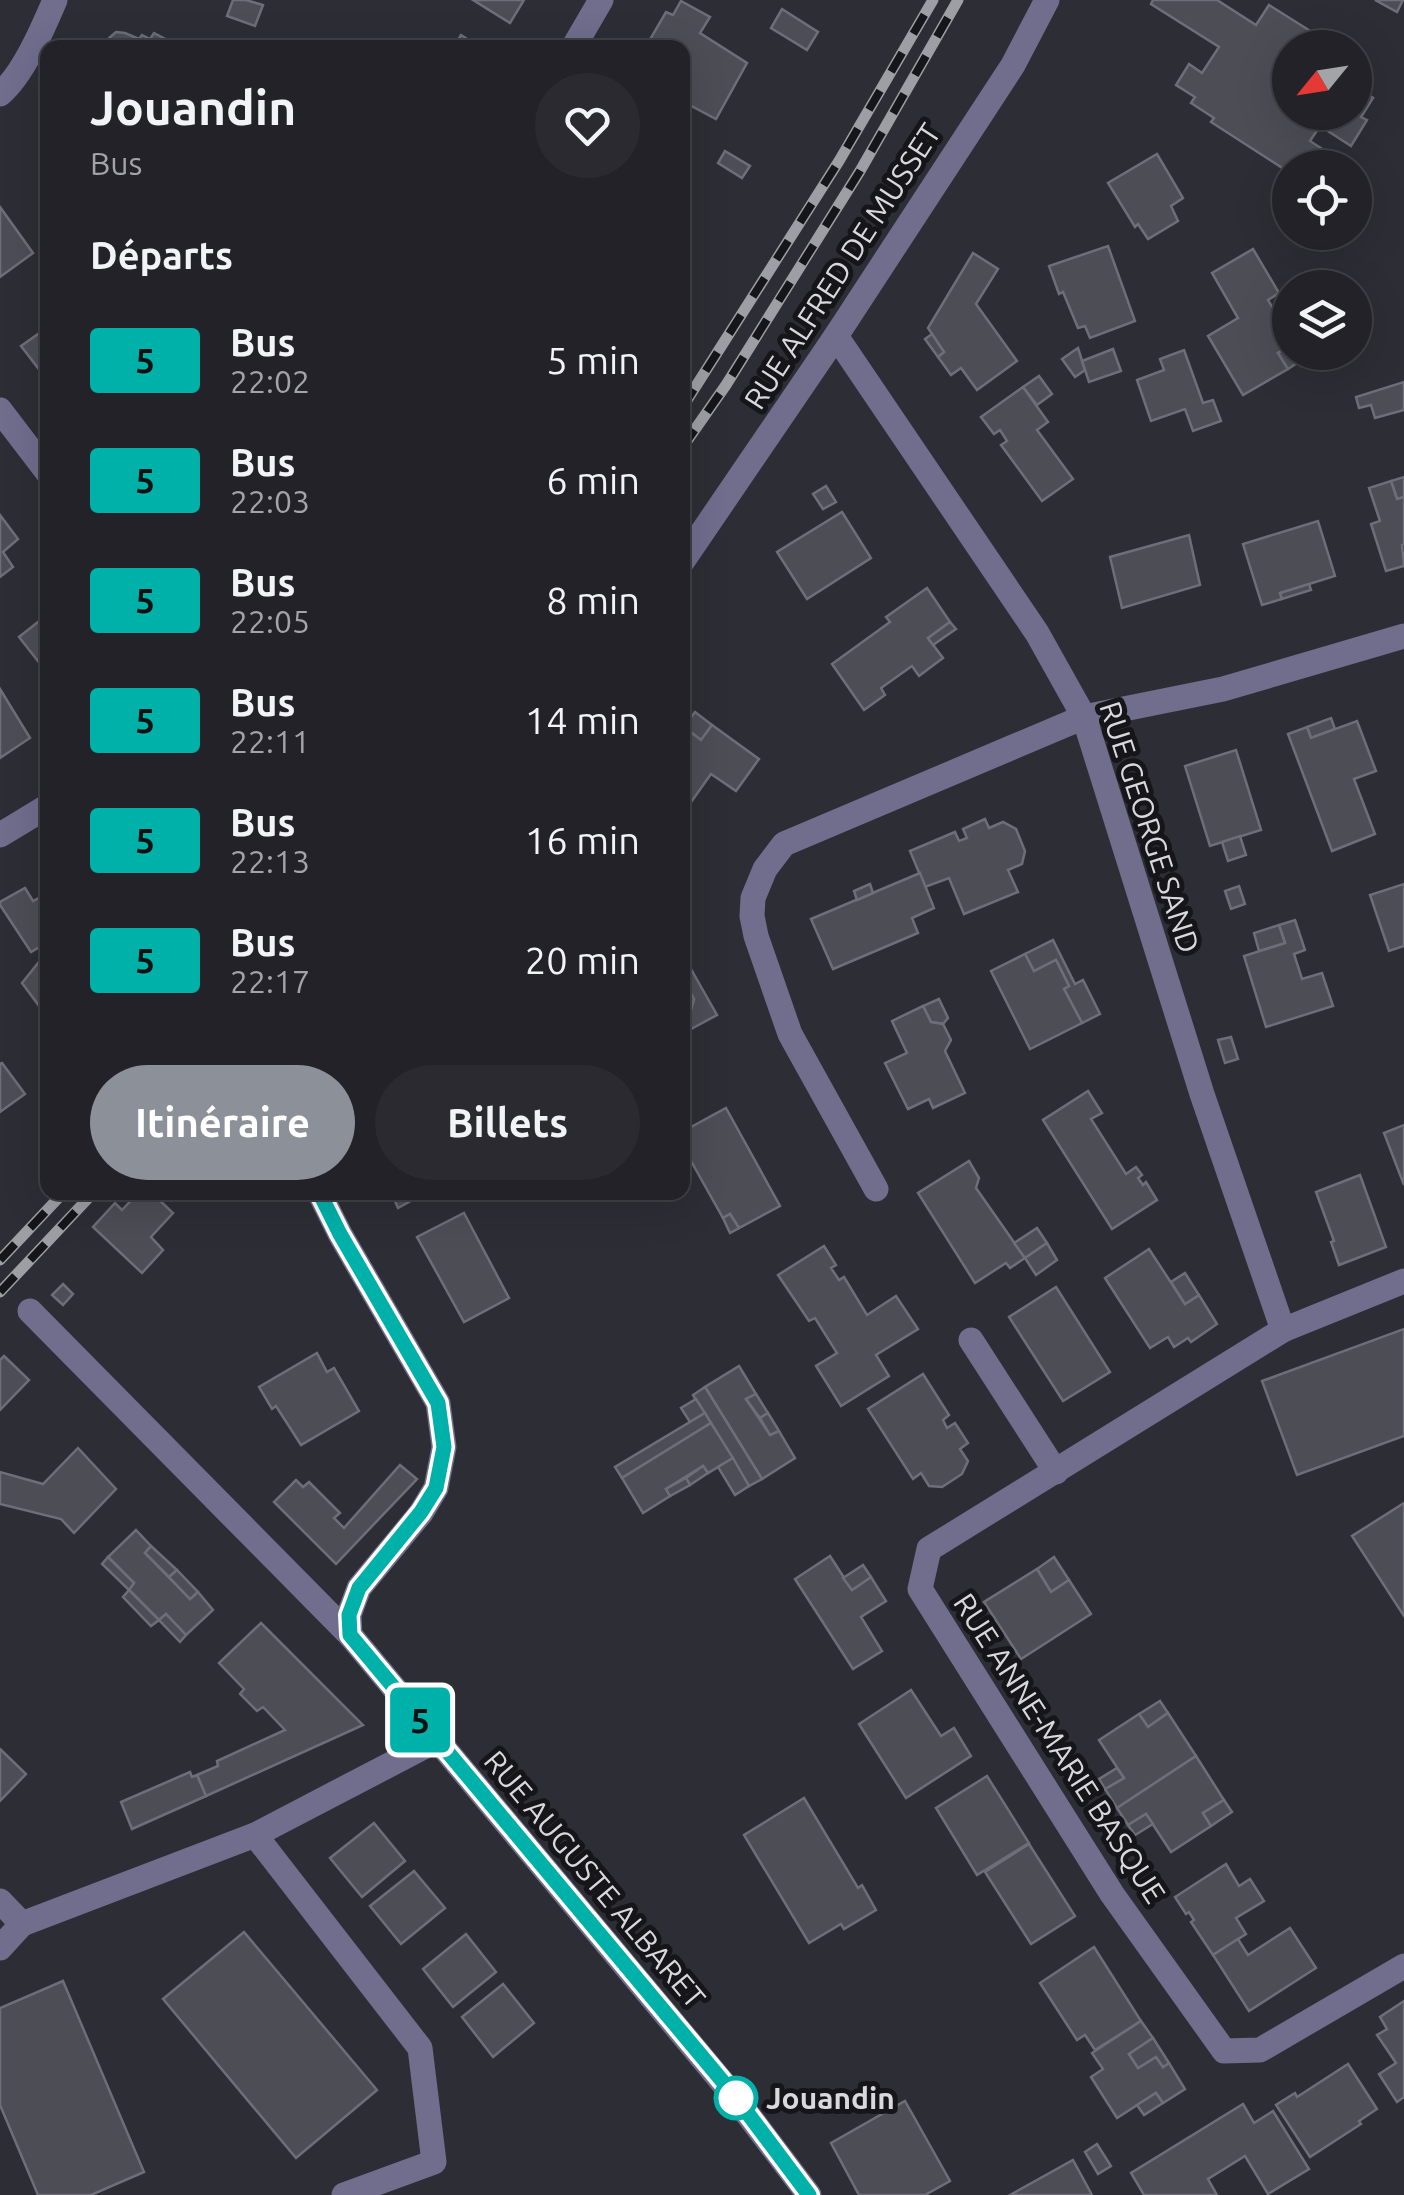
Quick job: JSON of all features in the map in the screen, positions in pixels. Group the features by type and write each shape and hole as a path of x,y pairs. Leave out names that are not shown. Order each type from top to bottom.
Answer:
{"street":[{"path":"0,94 41,32 55,0"},
{"path":"577,40 601,0"},
{"name":"RUE ALFRED DE MUSSET","path":"690,550 1013,65 1047,0"},
{"name":"RUE GEORGE SAND","path":"836,336 1029,622 1084,717 1202,1094 1283,1330"},
{"path":"0,410 40,462"},
{"path":"876,1189 790,1034 756,936 753,898 764,869 784,844 1084,717 1223,689 1404,636"},
{"path":"0,836 40,811"},
{"path":"323,1200 438,1403 444,1447 436,1488 359,1588 349,1615 350,1635"},
{"name":"RUE ANNE-MARIE BASQUE","path":"1404,1281 1283,1330 929,1549 920,1590 1112,1894 1224,2051 1260,2050 1404,1966"},
{"name":"RUE AUGUSTE ALBARET","path":"30,1311 350,1635 734,2095 808,2195"},
{"path":"971,1340 1056,1472"},
{"path":"0,1948 22,1924 255,1835 437,1740"},
{"path":"255,1835 420,2048 434,2162 344,2195"},
{"path":"0,1901 22,1924"}],"building":[{"path":"233,0 263,5 255,26 227,16"},
{"path":"473,0 524,0 510,23"},
{"path":"1153,0 1217,0 1256,25 1269,5 1309,30 1272,30 1272,130 1317,130 1310,141 1324,150 1272,150 1272,161 1211,122 1214,118 1191,103 1195,97 1176,85 1189,64 1202,73 1219,47 1151,4"},
{"path":"1375,0 1403,0 1397,12"},
{"path":"681,1 710,17 700,33 747,63 716,119 690,105 690,40 650,40 666,12 673,15"},
{"path":"782,9 818,32 807,50 771,28"},
{"path":"116,32 150,39 154,33 168,40 108,40"},
{"path":"1326,130 1361,130 1351,146"},
{"path":"725,151 750,166 742,178 718,163"},
{"path":"1157,154 1183,198 1171,206 1178,221 1148,239 1138,224 1135,227 1108,183"},
{"path":"0,207 33,253 0,277"},
{"path":"1108,246 1135,321 1090,338 1085,326 1078,328 1049,266"},
{"path":"1253,249 1272,281 1272,297 1268,300 1272,307 1272,370 1286,370 1243,395 1208,336 1238,318 1212,273"},
{"path":"973,253 998,269 976,304 1017,361 977,390 961,368 951,375 938,357 944,352 928,328"},
{"path":"40,333 40,371 21,346"},
{"path":"932,334 944,352 938,357 925,339"},
{"path":"1078,348 1085,370 1075,377 1062,359"},
{"path":"1113,349 1121,371 1089,382 1082,361"},
{"path":"1184,350 1203,403 1213,400 1221,421 1193,431 1185,409 1151,421 1137,380 1164,370 1160,359"},
{"path":"1039,376 1052,394 1037,405 1023,387"},
{"path":"1404,382 1404,410 1375,418 1371,405 1359,408 1356,397"},
{"path":"1023,387 1048,422 1037,430 1073,479 1042,501 1001,445 1007,441 1000,430 994,434 981,417"},
{"path":"1404,477 1404,497 1397,499 1391,481"},
{"path":"1391,481 1397,499 1404,497 1404,566 1386,571 1371,524 1380,521 1369,488"},
{"path":"826,486 836,502 823,509 813,494"},
{"path":"842,512 871,558 807,599 777,552"},
{"path":"0,515 18,539 3,552 13,567 0,577"},
{"path":"1318,521 1335,576 1280,593 1282,599 1262,605 1243,544"},
{"path":"1189,535 1200,585 1122,608 1110,557"},
{"path":"1309,584 1311,590 1282,599 1280,593"},
{"path":"927,588 950,622 928,638 943,658 919,676 912,666 881,688 885,695 864,710 832,664 890,622 886,617"},
{"path":"40,620 40,664 19,637"},
{"path":"950,622 956,629 933,645 928,638"},
{"path":"0,689 30,738 0,758"},
{"path":"695,712 712,725 701,740 690,732 690,719"},
{"path":"1331,718 1335,729 1311,738 1307,727"},
{"path":"1357,721 1376,771 1354,779 1375,834 1332,851 1288,734 1307,727 1311,738"},
{"path":"712,725 759,759 736,791 711,774 690,804 690,732 701,740"},
{"path":"1236,750 1261,830 1210,846 1185,766"},
{"path":"985,819 989,828 1003,822 1016,829 1025,851 1022,864 1008,870 1018,892 964,914 949,878 925,887 910,851 955,832 959,841 967,838 963,829"},
{"path":"1240,836 1246,855 1228,861 1222,842"},
{"path":"920,873 934,908 912,918 918,933 833,969 811,919"},
{"path":"870,884 873,893 857,900 854,891"},
{"path":"1404,884 1404,946 1389,951 1370,895"},
{"path":"1239,886 1245,904 1231,909 1225,891"},
{"path":"25,888 33,901 40,897 40,947 31,952 0,902"},
{"path":"1295,920 1305,950 1294,954 1302,979 1322,973 1333,1006 1266,1027 1244,956 1285,943 1279,925"},
{"path":"1279,925 1285,943 1259,951 1254,933"},
{"path":"1053,940 1075,984 1083,980 1100,1014 1082,1023 1064,989 1069,986 1056,960 1034,971 1025,954"},
{"path":"1025,954 1034,971 1056,960 1069,986 1064,989 1082,1023 1030,1049 991,971"},
{"path":"40,960 40,1007 22,983"},
{"path":"690,967 717,1015 690,1030 694,999 690,992"},
{"path":"939,999 948,1018 943,1024 931,1022 923,1006"},
{"path":"923,1006 931,1022 943,1024 951,1040 945,1051 965,1093 933,1108 929,1099 908,1109 885,1063 907,1053 892,1021"},
{"path":"1231,1037 1238,1059 1225,1063 1218,1040"},
{"path":"0,1064 25,1094 0,1112"},
{"path":"1088,1091 1102,1113 1091,1119 1126,1174 1136,1167 1142,1175 1138,1178 1143,1185 1146,1182 1157,1200 1112,1229 1043,1120"},
{"path":"726,1108 780,1206 739,1228 730,1214 723,1218 690,1159 690,1128"},
{"path":"1404,1125 1404,1185 1384,1133"},
{"path":"969,1161 979,1178 976,1188 1025,1258 1010,1268 1006,1263 975,1283 918,1193"},
{"path":"1360,1175 1386,1247 1339,1265 1316,1192"},
{"path":"131,1200 159,1200 173,1213 151,1237 163,1250 142,1273 93,1227 115,1203 122,1210"},
{"path":"394,1200 412,1200 398,1208"},
{"path":"464,1213 509,1298 464,1322 417,1237"},
{"path":"730,1214 739,1228 730,1233 723,1218"},
{"path":"1037,1228 1047,1243 1025,1258 1014,1243"},
{"path":"1047,1243 1057,1260 1036,1275 1025,1258"},
{"path":"824,1246 836,1265 831,1268 839,1280 844,1277 867,1315 896,1296 918,1329 876,1355 889,1376 841,1406 816,1366 837,1353 815,1318 809,1321 778,1275"},
{"path":"1149,1249 1185,1304 1199,1295 1217,1324 1191,1342 1188,1338 1174,1347 1168,1337 1150,1348 1105,1278"},
{"path":"1185,1273 1199,1295 1185,1304 1171,1282"},
{"path":"63,1284 73,1294 63,1305 52,1295"},
{"path":"1056,1287 1110,1372 1063,1401 1009,1317"},
{"path":"1404,1329 1404,1436 1297,1475 1262,1381"},
{"path":"317,1353 327,1372 334,1368 359,1411 301,1445 259,1387"},
{"path":"4,1356 29,1380 0,1410 0,1360"},
{"path":"739,1366 756,1394 746,1399 770,1435 779,1431 795,1458 762,1479 705,1387"},
{"path":"923,1374 949,1415 943,1420 947,1428 955,1423 968,1443 960,1449 968,1461 962,1474 942,1487 929,1486 921,1473 913,1479 868,1409"},
{"path":"705,1387 762,1479 749,1486 693,1395"},
{"path":"756,1394 768,1413 760,1418 746,1399"},
{"path":"696,1399 705,1413 690,1422 681,1408"},
{"path":"705,1413 711,1423 622,1478 615,1467"},
{"path":"768,1413 779,1431 770,1435 760,1418"},
{"path":"711,1423 733,1458 708,1473 703,1466 666,1489 670,1496 643,1513 622,1478"},
{"path":"78,1448 116,1489 74,1533 61,1519 0,1504 0,1472 43,1484"},
{"path":"733,1458 749,1486 735,1495 718,1467"},
{"path":"400,1465 417,1479 336,1564 274,1502 296,1480 303,1487 309,1482 340,1513 334,1518 344,1528"},
{"path":"703,1466 708,1473 690,1485 686,1478"},
{"path":"686,1478 690,1485 670,1496 666,1489"},
{"path":"1404,1503 1404,1616 1352,1536"},
{"path":"136,1530 151,1546 145,1553 190,1599 198,1592 213,1610 186,1635 166,1614 159,1620 129,1590 134,1583 108,1557"},
{"path":"151,1546 177,1570 169,1577 145,1553"},
{"path":"830,1556 852,1590 871,1577 886,1601 861,1617 882,1651 853,1669 795,1579"},
{"path":"108,1557 134,1583 129,1590 102,1564"},
{"path":"1054,1557 1069,1580 1051,1592 1037,1569"},
{"path":"863,1565 871,1577 852,1590 843,1578"},
{"path":"1037,1569 1051,1592 1069,1580 1091,1614 1021,1659 984,1602"},
{"path":"177,1570 198,1592 190,1599 169,1577"},
{"path":"129,1590 159,1620 151,1626 123,1597"},
{"path":"166,1614 186,1635 180,1642 159,1620"},
{"path":"261,1623 363,1725 206,1796 197,1775 218,1766 217,1761 285,1730 263,1707 257,1711 240,1694 244,1689 219,1663"},
{"path":"911,1690 941,1736 954,1728 971,1756 906,1798 859,1724"},
{"path":"1160,1701 1168,1713 1148,1727 1139,1714"},
{"path":"1168,1713 1196,1756 1117,1808 1105,1789 1124,1778 1099,1740 1139,1714 1148,1727"},
{"path":"0,1749 26,1774 0,1801"},
{"path":"1196,1756 1224,1800 1203,1813 1211,1826 1171,1852 1146,1814 1128,1825 1117,1808"},
{"path":"1117,1768 1124,1778 1105,1789 1099,1779"},
{"path":"190,1772 192,1777 197,1775 206,1796 132,1829 121,1802"},
{"path":"987,1776 1029,1843 977,1875 936,1808"},
{"path":"804,1798 858,1888 862,1885 876,1910 809,1943 744,1835"},
{"path":"1224,1800 1232,1812 1211,1826 1203,1813"},
{"path":"1146,1814 1153,1824 1135,1835 1128,1825"},
{"path":"374,1823 405,1861 362,1897 330,1858"},
{"path":"1029,1844 1075,1916 1031,1944 985,1872"},
{"path":"1226,1864 1239,1886 1250,1879 1264,1901 1236,1918 1246,1934 1213,1955 1191,1922 1194,1920 1189,1912 1186,1914 1175,1897"},
{"path":"414,1871 445,1908 401,1944 370,1906"},
{"path":"1290,1928 1316,1968 1249,2011 1213,1955 1238,1939 1248,1955"},
{"path":"244,1932 377,2090 296,2158 163,1999"},
{"path":"466,1934 496,1972 453,2007 423,1969"},
{"path":"1094,1947 1141,2021 1095,2050 1085,2035 1077,2040 1040,1983"},
{"path":"63,1981 144,2172 91,2195 38,2195 0,2105 0,2008"},
{"path":"503,1984 534,2023 493,2057 462,2017"},
{"path":"1404,2001 1404,2097 1397,2102 1379,2074 1396,2063 1377,2035 1387,2029 1380,2017"},
{"path":"1141,2021 1153,2038 1129,2054 1138,2068 1156,2057 1163,2067 1169,2063 1185,2089 1163,2103 1156,2093 1117,2118 1091,2077 1103,2069 1092,2053"},
{"path":"1153,2038 1169,2063 1163,2067 1156,2057 1138,2068 1129,2054"},
{"path":"1348,2064 1377,2109 1310,2157 1276,2105 1295,2093 1297,2097"},
{"path":"1156,2093 1163,2103 1144,2115 1137,2105"},
{"path":"905,2101 950,2181 925,2195 859,2195 831,2143"},
{"path":"1243,2104 1254,2123 1273,2111 1309,2169 1268,2194 1245,2156 1208,2179 1217,2195 1144,2195 1131,2173"},
{"path":"1097,2144 1111,2166 1098,2174 1085,2152"},
{"path":"1073,2160 1092,2195 1010,2195"}],"railway":[{"path":"690,395 839,161 933,0"},
{"path":"690,437 860,171 958,0"},
{"path":"0,1260 56,1200"},
{"path":"0,1292 86,1200"}],"bus line":[{"name":"5","path":"323,1200 438,1403 444,1447 436,1488 359,1588 349,1615 350,1635 734,2095 809,2195"}],"place":[{"name":"Jouandin","path":"736,2098"}]}
